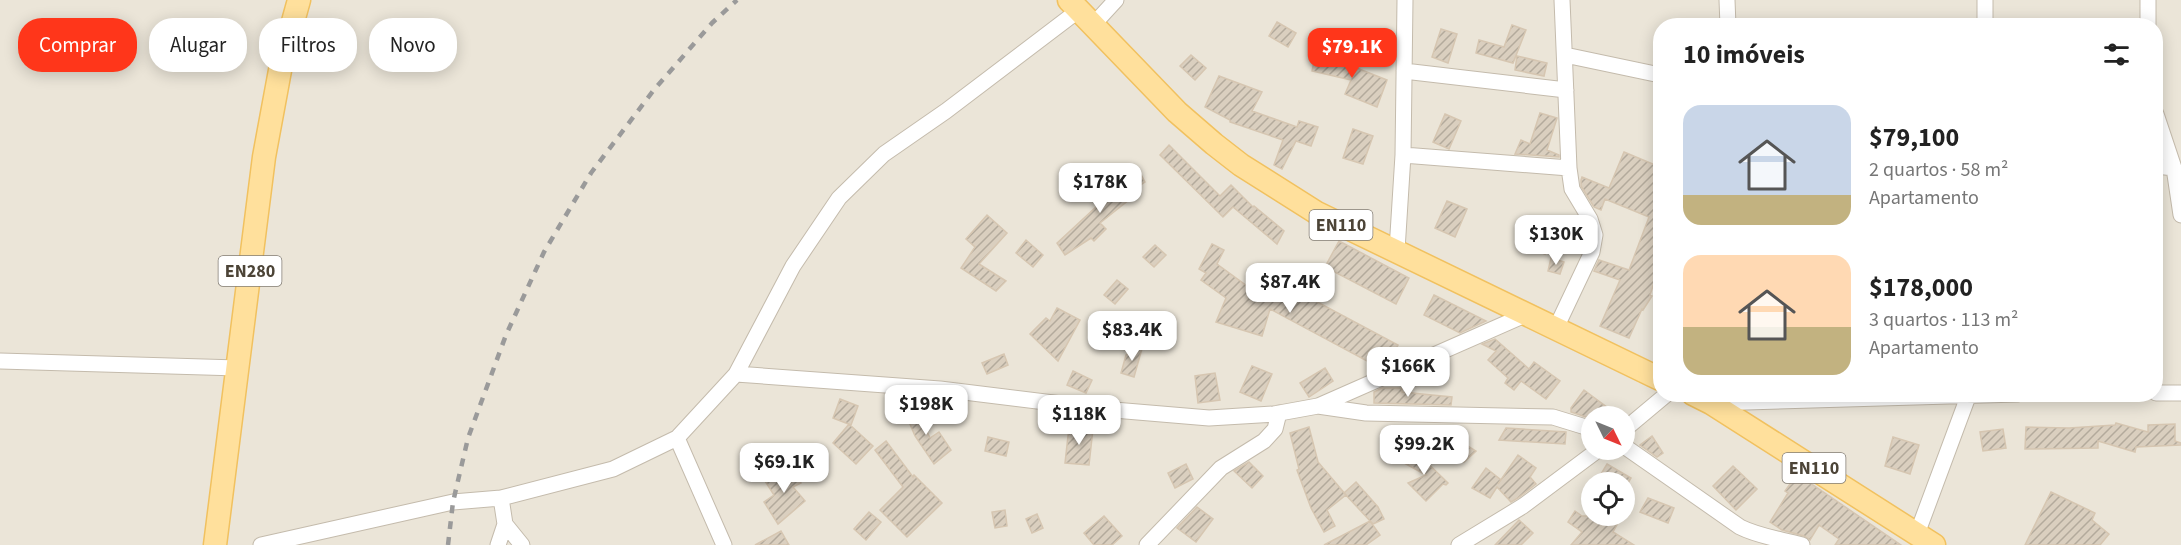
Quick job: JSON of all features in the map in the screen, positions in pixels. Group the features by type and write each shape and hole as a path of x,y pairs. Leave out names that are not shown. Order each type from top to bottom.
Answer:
{"main road":[{"name":"EN280","path":"215,545 264,157 281,65 298,0"},
{"name":"EN110","path":"1080,12 1177,112 1232,158 1317,213 1653,376"},
{"name":"EN110","path":"1707,402 1929,542"}],"street":[{"path":"261,545 453,502 501,498 613,469 677,438 736,374 793,266 839,198 884,154 1080,12 1116,0"},
{"path":"1397,250 1403,155 1405,0"},
{"path":"1556,328 1592,252 1595,235 1590,219 1572,189 1569,168 1562,0"},
{"path":"1727,0 1728,18"},
{"path":"1984,18 1985,0"},
{"path":"2148,0 2148,18"},
{"path":"1564,55 1653,74"},
{"path":"1404,71 1566,90"},
{"path":"2163,135 2174,168 2181,215"},
{"path":"1403,155 1569,168"},
{"path":"2163,167 2174,168"},
{"path":"736,374 940,389 1102,409 1209,418 1279,413 1318,406 1527,314"},
{"path":"0,361 238,368"},
{"path":"2163,393 2181,393"},
{"path":"1635,421 1657,402"},
{"path":"1929,542 1967,402"},
{"path":"1318,406 1366,413 1553,417 1581,426"},
{"path":"1147,545 1221,468 1264,441 1275,429 1279,413"},
{"path":"677,438 724,545"},
{"path":"1635,454 1740,527 1757,535 1781,538 1802,545"},
{"path":"1459,545 1482,540 1585,460"},
{"path":"498,545 505,524 501,498"},
{"path":"505,524 522,545"}],"shaded area":[{"path":"0,0 2181,0 2181,545 0,545"}],"building":[{"path":"1277,22 1296,33 1288,47 1269,36"},
{"path":"1512,25 1526,30 1513,63 1476,53 1479,40 1504,47"},
{"path":"1441,29 1457,34 1448,63 1432,57"},
{"path":"1376,37 1387,40 1384,53 1372,50"},
{"path":"1316,52 1387,80 1377,107 1345,94 1351,80 1312,71"},
{"path":"1191,55 1206,68 1195,80 1180,66"},
{"path":"1517,56 1547,63 1544,76 1515,70"},
{"path":"1219,76 1262,92 1252,111 1297,127 1299,121 1318,127 1311,146 1296,141 1282,169 1274,165 1283,140 1230,122 1205,107"},
{"path":"1540,113 1557,118 1547,150 1559,157 1515,154 1521,140 1530,144"},
{"path":"1445,114 1461,121 1449,149 1433,142"},
{"path":"1353,129 1373,136 1363,164 1343,158"},
{"path":"1169,145 1220,196 1231,185 1253,207 1284,231 1277,244 1233,207 1223,217 1160,155"},
{"path":"1624,152 1653,164 1653,286 1650,295 1652,296 1642,309 1629,338 1600,326 1620,280 1594,271 1599,260 1629,270 1649,217 1605,199 1601,210 1594,207 1581,186 1582,177 1609,188"},
{"path":"1138,169 1145,182 1125,195 1129,200 1100,223 1106,229 1094,241 1091,238 1065,255 1057,243 1097,206 1095,203 1122,183 1120,180"},
{"path":"1447,201 1467,209 1455,237 1435,228"},
{"path":"987,215 1007,233 979,264 1006,281 996,291 961,268 975,247 966,239"},
{"path":"1522,228 1551,237 1545,254 1517,245"},
{"path":"1026,240 1043,255 1033,267 1016,253"},
{"path":"1339,241 1409,278 1396,304 1325,267"},
{"path":"1212,244 1224,250 1217,264 1254,291 1255,288 1287,299 1293,289 1398,345 1387,365 1380,368 1270,309 1262,336 1216,322 1226,298 1201,280 1206,273 1199,269"},
{"path":"1155,245 1166,255 1154,267 1143,257"},
{"path":"1551,258 1564,262 1560,274 1548,271"},
{"path":"1117,280 1128,289 1115,304 1104,295"},
{"path":"1434,295 1486,321 1460,333 1424,315"},
{"path":"1057,308 1080,320 1058,361 1030,334 1046,318 1050,321"},
{"path":"1495,339 1529,369 1534,362 1560,381 1546,399 1521,381 1514,390 1505,383 1508,378 1488,360 1496,351 1482,344"},
{"path":"1143,345 1134,377 1121,373 1126,355"},
{"path":"1004,354 1008,365 987,374 982,363"},
{"path":"1252,366 1272,374 1261,401 1240,392"},
{"path":"1325,368 1333,381 1309,397 1300,383"},
{"path":"1073,371 1092,380 1086,393 1067,385"},
{"path":"1215,373 1220,400 1198,403 1195,376"},
{"path":"1382,388 1402,388 1402,392 1452,397 1451,405 1374,403 1374,392"},
{"path":"1584,390 1605,406 1581,406 1581,415 1571,412 1571,408"},
{"path":"840,399 858,406 851,425 833,418"},
{"path":"914,403 930,438 939,432 951,450 934,464 915,436 903,408"},
{"path":"2116,423 2148,432 2148,425 2175,424 2175,441 2181,445 2136,447 2135,452 2098,441 2098,448 2025,449 2026,427 2069,428 2115,425"},
{"path":"849,424 873,446 856,464 833,443"},
{"path":"1069,427 1093,429 1089,465 1065,463"},
{"path":"1309,427 1318,462 1346,495 1327,510 1335,526 1324,532 1311,508 1297,470 1299,469 1290,433"},
{"path":"1506,428 1566,432 1565,444 1499,440"},
{"path":"2003,429 2006,448 1983,451 1980,432"},
{"path":"1652,436 1663,453 1657,457 1640,445"},
{"path":"988,437 1009,442 1006,456 985,451"},
{"path":"1893,437 1919,445 1910,474 1885,466"},
{"path":"1458,440 1476,451 1464,462 1450,454"},
{"path":"886,441 913,477 914,475 942,503 907,537 880,510 903,487 875,450"},
{"path":"1412,448 1448,483 1443,484 1426,501 1408,483 1426,475 1404,463"},
{"path":"1518,455 1536,468 1530,477 1536,484 1511,502 1497,487 1490,498 1472,488 1486,468 1501,480"},
{"path":"1249,462 1263,476 1252,488 1234,471"},
{"path":"1186,464 1193,479 1175,488 1168,473"},
{"path":"1607,464 1621,472 1602,472"},
{"path":"791,466 801,483 793,487 805,501 778,524 764,502 774,495 765,481"},
{"path":"1733,466 1757,489 1736,510 1713,486"},
{"path":"1797,474 1901,545 1835,545 1839,539 1819,525 1810,540 1782,530 1770,522 1788,493 1785,491"},
{"path":"1356,482 1378,507 1384,519 1373,524 1344,493"},
{"path":"2051,492 2095,513 2092,520 2109,534 2100,545 2025,545"},
{"path":"1648,498 1674,508 1668,523 1640,512"},
{"path":"1197,507 1213,519 1196,542 1177,528"},
{"path":"1005,510 1007,526 995,528 992,512"},
{"path":"1575,511 1581,515 1581,526 1616,526 1613,532 1634,545 1571,545 1582,532 1568,522"},
{"path":"869,512 881,522 866,540 854,529"},
{"path":"1037,514 1043,528 1032,533 1026,519"},
{"path":"1104,516 1122,536 1112,545 1094,545 1084,533"},
{"path":"1519,520 1533,533 1521,545 1495,545"},
{"path":"1370,521 1380,535 1366,545 1324,545"},
{"path":"781,531 789,545 755,545"}],"railway":[{"path":"448,545 453,502 468,438 506,335 544,252 591,173 653,91 712,23 737,0"}]}
